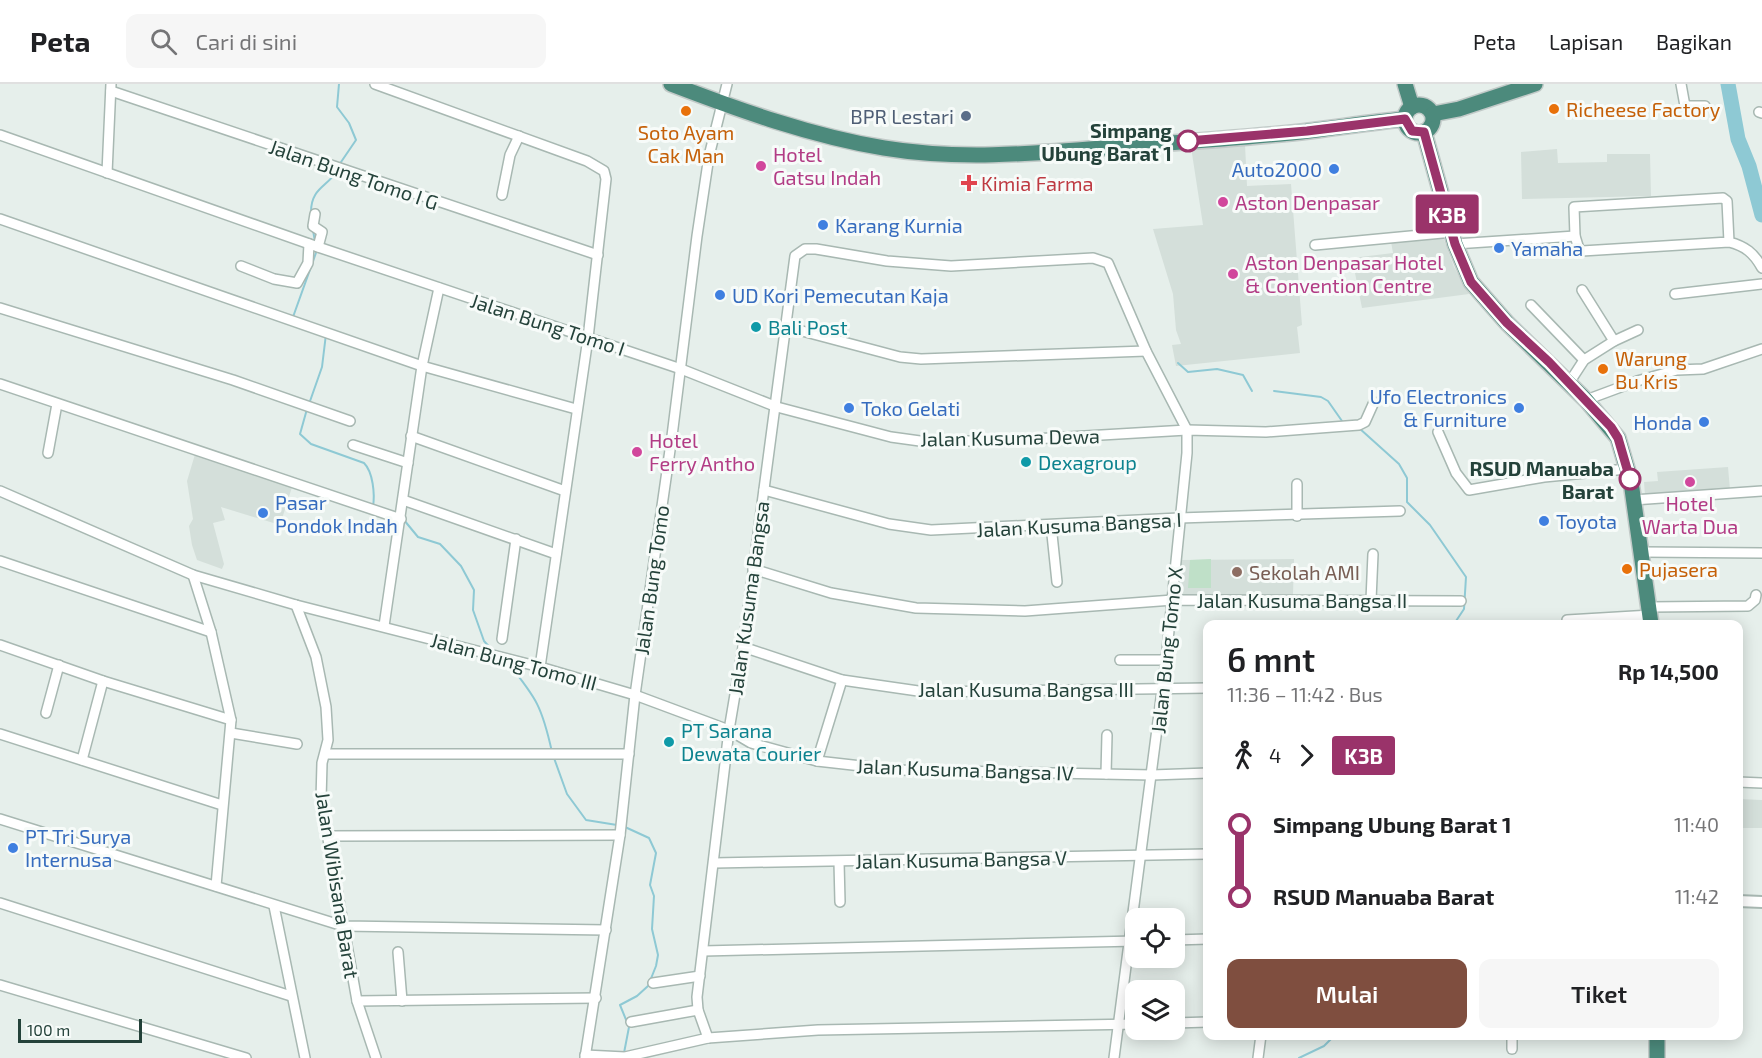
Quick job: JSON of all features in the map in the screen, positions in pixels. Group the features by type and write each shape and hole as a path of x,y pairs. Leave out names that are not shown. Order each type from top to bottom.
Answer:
{"highway":[{"path":"671,84 722,103 843,140 885,148 951,155 1022,154 1298,132 1409,113 1426,106 1433,114 1431,127 1424,132 1412,131 1409,113 1405,84"},
{"path":"1433,114 1459,109 1534,84"},
{"path":"1424,132 1454,238 1479,292 1569,382 1618,438 1628,469 1643,552 1651,616"},
{"path":"1657,1040 1657,1058"}],"street":[{"path":"375,84 587,161 604,171 606,179 588,338 540,667"},
{"name":"Jalan Bung Tomo","path":"585,1057 620,835 635,695 681,369 697,236 709,156 727,84"},
{"path":"1681,84 1685,106 1705,106"},
{"path":"107,173 111,88"},
{"name":"Jalan Bung Tomo I G","path":"111,88 598,255"},
{"name":"Jalan Bung Tomo I","path":"0,135 313,245 681,369 777,407"},
{"path":"502,195 510,155 519,136"},
{"path":"1729,242 1727,201 1723,198 1577,205 1574,209 1575,236 1579,249 1582,251 1729,242 1744,246 1756,257 1762,268"},
{"path":"241,266 274,279 297,284 308,263 313,245 322,232 313,226 315,214"},
{"path":"0,219 422,366 576,409"},
{"path":"1315,245 1454,238 1575,236"},
{"name":"Jalan Bung Tomo X","path":"787,327 795,256 805,249 887,261 951,266 1103,260 1113,272 1146,351 1187,430 1187,453 1179,518 1173,600 1136,908"},
{"path":"1675,294 1762,284"},
{"path":"384,626 422,366 439,288"},
{"path":"1582,290 1614,341"},
{"path":"1531,305 1584,360"},
{"path":"0,308 233,380 350,421"},
{"path":"777,407 787,327 900,357 921,359 1146,351"},
{"path":"1569,382 1584,360 1614,341 1638,330"},
{"path":"1586,400 1637,381 1680,369 1703,369 1762,349"},
{"path":"0,384 203,450 401,519"},
{"name":"Jalan Kusuma Dewa","path":"777,407 882,434 920,441 999,441 1187,430 1266,432 1359,425 1365,422 1374,402"},
{"path":"48,453 57,404"},
{"name":"Jalan Kusuma Bangsa","path":"708,1038 698,1010 700,976 729,730 777,407"},
{"path":"1438,432 1456,472 1469,490 1544,477 1628,469"},
{"path":"411,436 565,491"},
{"path":"353,445 408,463"},
{"path":"1297,484 1297,516"},
{"name":"Jalan Kusuma Bangsa I","path":"764,490 889,524 931,530 1179,518 1400,511"},
{"name":"Jalan Bung Tomo III","path":"0,491 193,575 296,605 540,667 635,695 729,730"},
{"path":"1633,500 1762,491"},
{"path":"404,500 556,554"},
{"path":"1052,525 1058,582"},
{"path":"502,639 516,539"},
{"path":"1643,552 1762,553"},
{"path":"1371,600 1373,554"},
{"path":"0,561 211,632"},
{"name":"Jalan Kusuma Bangsa II","path":"753,569 831,593 916,608 1025,611 1173,600 1461,601"},
{"path":"193,575 211,632 231,720 216,886"},
{"path":"1568,620 1651,616 1748,606 1755,600 1756,595"},
{"name":"Jalan Wibisana Barat","path":"296,605 316,657 325,697 328,726 321,781 327,836 357,1001 376,1058"},
{"path":"0,645 103,681 231,720"},
{"name":"Jalan Kusuma Bangsa III","path":"743,647 842,680 925,692 1203,688"},
{"path":"1120,660 1166,660"},
{"path":"46,713 58,665"},
{"path":"817,761 842,680"},
{"path":"82,760 103,681"},
{"name":"Jalan Kusuma Bangsa IV","path":"729,730 752,743 817,761 897,770 1152,775 1203,773"},
{"path":"231,733 297,744"},
{"path":"0,734 222,805"},
{"path":"1106,774 1107,735"},
{"path":"326,754 629,754"},
{"path":"1743,782 1762,783"},
{"path":"0,819 343,926 606,930"},
{"path":"327,836 620,835"},
{"name":"Jalan Kusuma Bangsa V","path":"714,863 1203,854"},
{"path":"838,862 840,902"},
{"path":"1743,902 1762,902"},
{"path":"0,903 291,996"},
{"path":"274,906 305,1058"},
{"path":"1185,940 1203,939"},
{"path":"704,951 1125,941"},
{"path":"398,952 402,1001"},
{"name":"Jalan Bung Tomo X","path":"1114,1058 1128,968"},
{"path":"653,983 700,976"},
{"path":"0,985 246,1058"},
{"path":"357,1001 596,998"},
{"path":"631,1022 698,1010"},
{"path":"1185,1023 1203,1022"},
{"path":"585,1057 619,1058 708,1038 818,1030 1125,1025"},
{"path":"1258,1058 1261,1040"},
{"path":"1512,1040 1512,1049"}],"shaded area":[{"name":"Aston Denpasar Hotel & Convention Centre","path":"1245,144 1247,186 1291,184 1302,325 1297,327 1300,353 1176,366 1172,345 1181,344 1176,330 1173,294 1153,229 1203,225 1191,147"},
{"path":"1557,149 1558,163 1607,162 1607,154 1650,154 1651,196 1522,199 1521,152"},
{"path":"1440,229 1454,267 1469,294 1362,308 1352,258 1393,253 1390,236"},
{"name":"Pasar Pondok Indah","path":"196,451 293,484 280,525 221,507 225,520 213,523 224,564 222,569 197,560 192,545 189,526 193,519 187,481"},
{"name":"Hotel Warta Dua","path":"1728,467 1730,490 1645,495 1644,482 1658,481 1657,472"},
{"name":"Sekolah AMI","path":"1294,559 1293,595 1179,595 1180,560"},
{"path":"1743,799 1762,800 1762,828 1743,828"}],"green space":[{"path":"1211,559 1211,588 1188,588 1190,560"}],"waterway":[{"path":"339,84 337,107 349,123 356,140 339,165"},
{"path":"1728,84 1738,139 1749,166 1762,215"},
{"path":"311,212 317,193 337,171"},
{"path":"313,230 315,242"},
{"path":"293,317 317,250"},
{"path":"309,404 322,367 326,334"},
{"path":"1178,363 1188,372 1217,369 1243,375 1252,391"},
{"path":"1274,391 1321,397 1328,401 1342,421"},
{"path":"307,409 300,434 311,444 364,463 373,484 373,507"},
{"path":"1359,428 1399,464 1407,478 1407,502 1430,525 1466,577 1464,609 1457,620"},
{"path":"404,520 418,537 440,544 461,566 474,590 473,610 484,641 492,650"},
{"path":"508,663 537,704 552,752"},
{"path":"554,758 567,794 586,820 617,825"},
{"path":"624,1053 629,1027 620,1005 637,996 648,986 658,955 652,929 654,896 650,885 656,853 649,838 625,827"},
{"path":"1299,1058 1324,1046 1330,1040"}],"bus line":[{"name":"K3B","path":"1188,141 1307,131 1405,119 1412,131 1424,132 1455,244 1471,282 1507,323 1549,362 1611,427 1618,438 1630,479"}],"place":[{"name":"Richeese Factory","path":"1554,109"},
{"name":"Soto Ayam Cak Man","path":"686,111"},
{"name":"BPR Lestari","path":"966,116"},
{"name":"Simpang Ubung Barat 1","path":"1188,141"},
{"name":"Hotel Gatsu Indah","path":"761,166"},
{"name":"Auto2000","path":"1334,169"},
{"name":"Kimia Farma","path":"969,183"},
{"name":"Aston Denpasar","path":"1223,202"},
{"name":"Karang Kurnia","path":"823,225"},
{"name":"Yamaha","path":"1499,248"},
{"name":"Aston Denpasar Hotel & Convention Centre","path":"1233,274"},
{"name":"UD Kori Pemecutan Kaja","path":"720,295"},
{"name":"Bali Post","path":"756,327"},
{"name":"Warung Bu Kris","path":"1603,369"},
{"name":"Toko Gelati","path":"849,408"},
{"name":"Ufo Electronics & Furniture","path":"1519,408"},
{"name":"Honda","path":"1704,422"},
{"name":"Hotel Ferry Antho","path":"637,452"},
{"name":"Dexagroup","path":"1026,462"},
{"name":"RSUD Manuaba Barat","path":"1630,479"},
{"name":"Hotel Warta Dua","path":"1690,482"},
{"name":"Pasar Pondok Indah","path":"263,513"},
{"name":"Toyota","path":"1544,521"},
{"name":"Pujasera","path":"1627,569"},
{"name":"Sekolah AMI","path":"1237,572"},
{"name":"PT Sarana Dewata Courier","path":"669,742"},
{"name":"PT Tri Surya Internusa","path":"13,848"}]}
